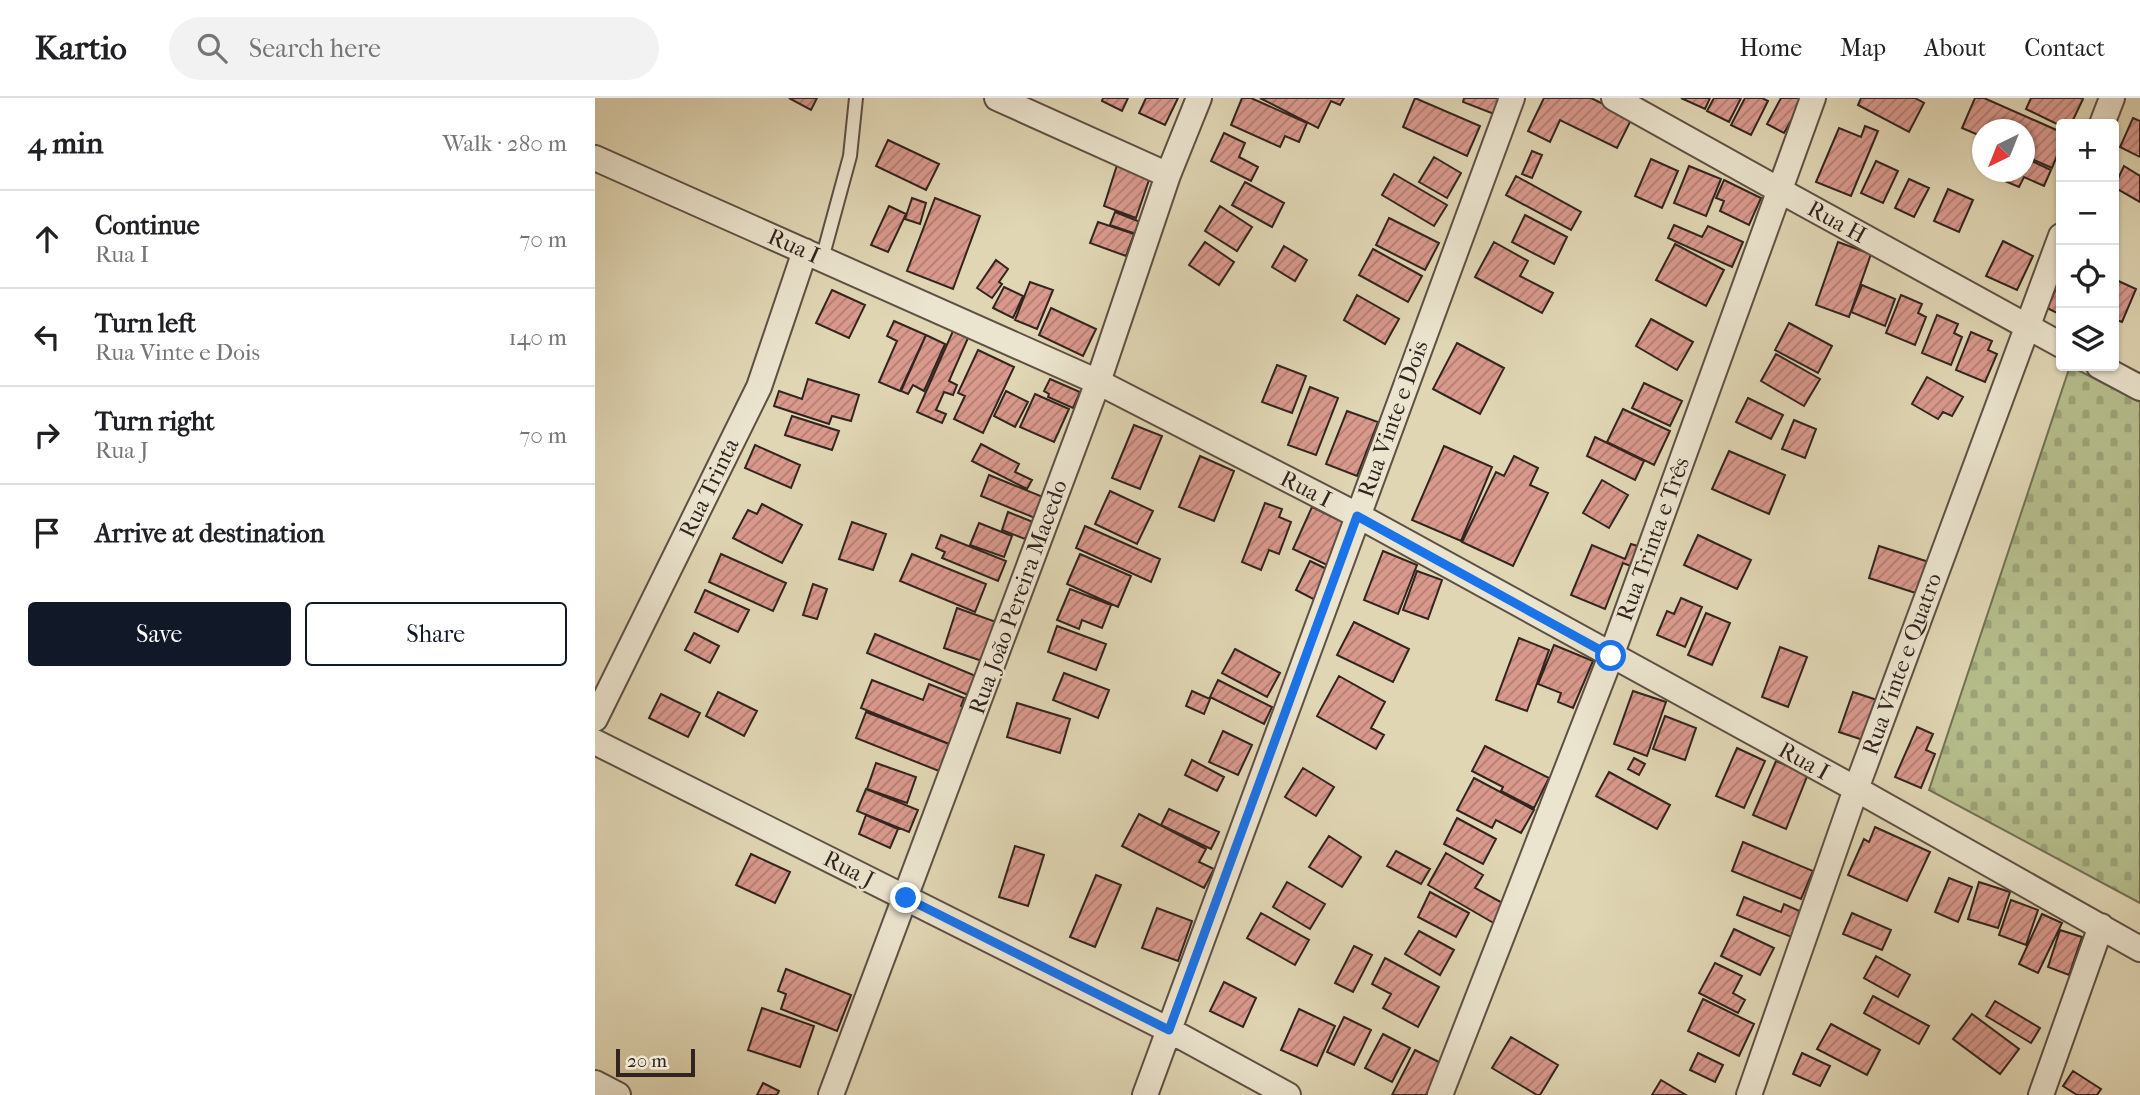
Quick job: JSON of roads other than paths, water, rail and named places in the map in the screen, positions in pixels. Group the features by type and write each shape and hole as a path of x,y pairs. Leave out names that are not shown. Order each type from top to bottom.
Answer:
{"street":[{"path":"997,98 1168,174"},
{"name":"Rua João Pereira Macedo","path":"831,1095 1098,382 1168,174 1199,98"},
{"name":"Rua Vinte e Dois","path":"1145,1095 1512,98"},
{"name":"Rua H","path":"1615,98 2056,342"},
{"name":"Rua Trinta e Três","path":"1440,1095 1611,656 1813,98"},
{"path":"2104,119 2112,98"},
{"name":"Rua I","path":"595,158 1098,382 1357,516 1856,789 2140,949"},
{"name":"Rua Vinte e Quatro","path":"1749,1095 1856,789 2058,245"},
{"name":"Rua Trinta","path":"595,719 759,387 814,255"},
{"path":"2108,371 2140,388"},
{"name":"Rua J","path":"595,742 1169,1030 1287,1095"},
{"path":"2041,1095 2101,926"},
{"path":"595,1083 618,1095"}],"lane":[{"path":"814,255 850,156 856,98"}]}
